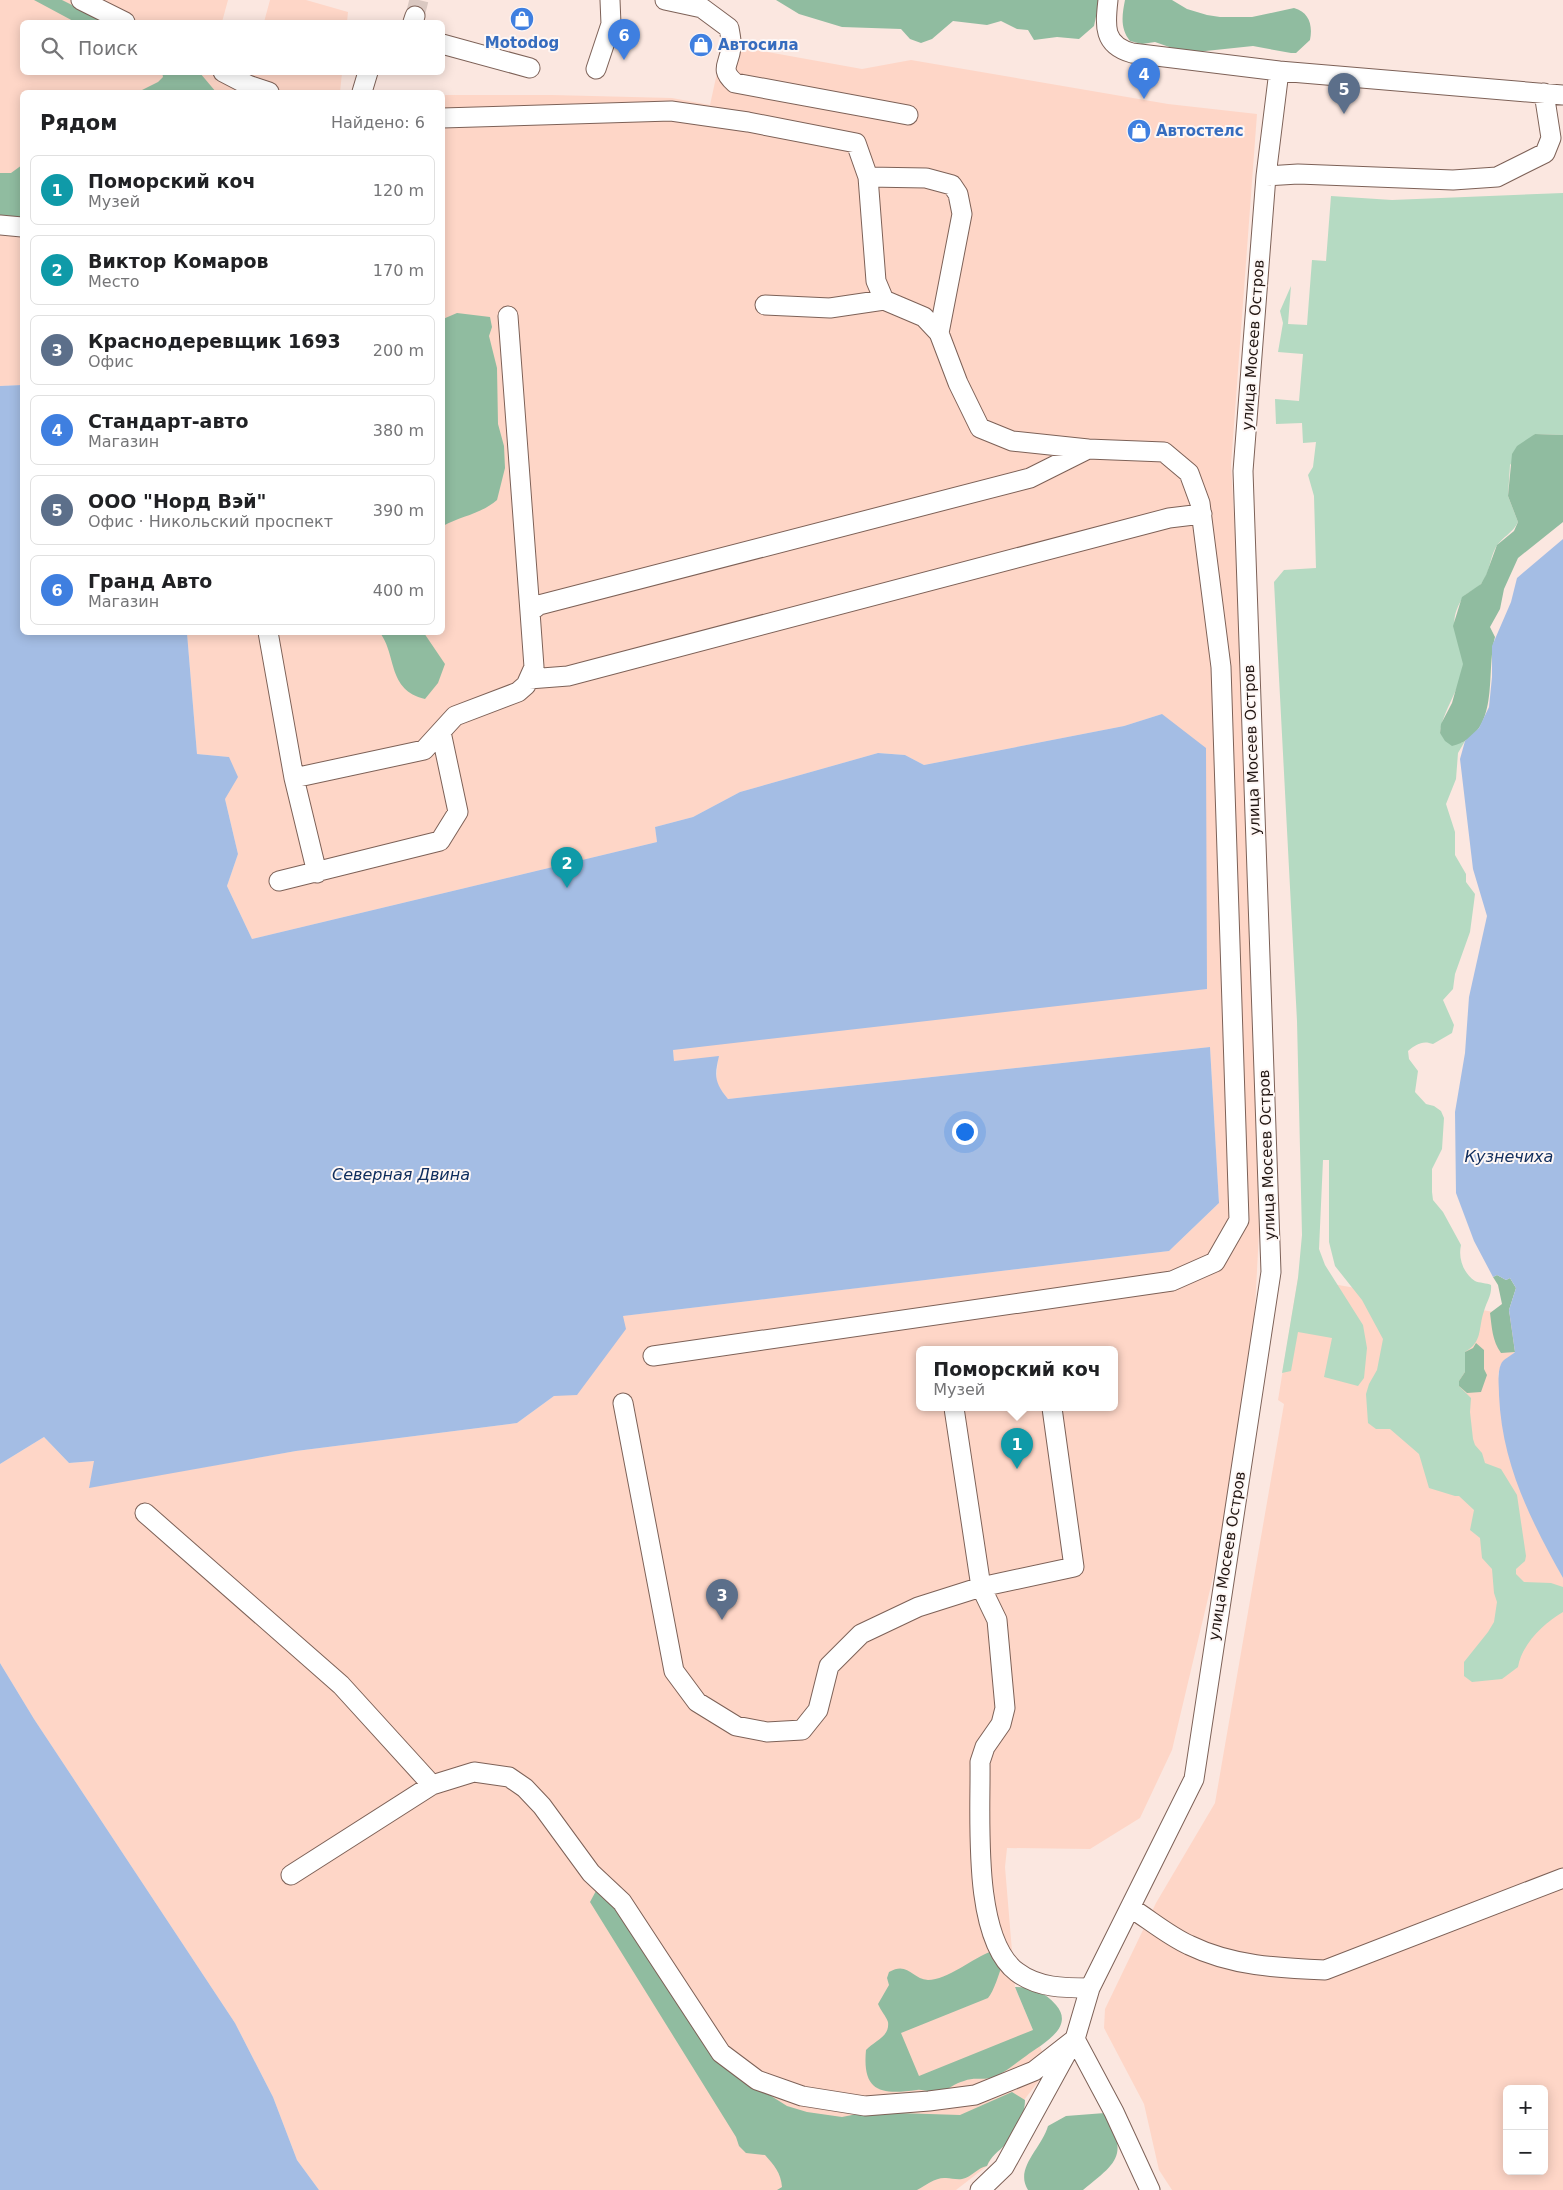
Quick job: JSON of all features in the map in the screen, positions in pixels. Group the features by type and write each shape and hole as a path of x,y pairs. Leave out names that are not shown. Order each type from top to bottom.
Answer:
{"street":[{"path":"81,0 121,20"},
{"path":"596,69 611,24 610,0"},
{"path":"665,0 702,8 729,28 732,46 725,70 728,76 736,83 908,114"},
{"path":"1108,0 1106,20 1109,39 1120,50 1132,53 1280,71 1554,94 1557,139 1545,153 1497,177 1454,180 1298,174 1266,176"},
{"path":"445,45 530,68"},
{"name":"улица Мосеев Остров","path":"980,2190 1004,2167 1074,2039 1090,1988 1194,1779 1271,1272 1243,471 1266,176 1280,71"},
{"path":"228,75 248,86 262,90"},
{"path":"363,90 367,75"},
{"path":"445,118 671,111 748,122 856,143 868,177 876,281 884,300"},
{"path":"868,177 926,178 952,184 958,194 962,214 939,333"},
{"path":"0,225 20,227"},
{"path":"653,1356 1172,1281 1215,1262 1239,1220 1221,667 1202,514 1189,473 1164,452 1088,449 1012,441 980,428 958,383 939,333 924,317 884,300 830,308 764,305"},
{"path":"294,778 424,750 455,716 518,692 526,685 529,679 534,667 508,316"},
{"path":"530,612 539,605 1030,478 1088,449"},
{"path":"529,679 568,676 1169,518 1202,514"},
{"path":"269,635 294,778 317,873"},
{"path":"279,881 440,841 458,812 440,732"},
{"path":"623,1403 674,1671 697,1702 736,1726 767,1732 802,1730 818,1710 829,1666 861,1634 918,1607 981,1587 1074,1567 1052,1411"},
{"path":"954,1411 981,1587 997,1620 1005,1708 1001,1724 991,1735 980,1762 981,1877 987,1921 1000,1951 1015,1971 1032,1981 1058,1988 1090,1988"},
{"path":"145,1513 341,1686 432,1785"},
{"path":"291,1875 432,1785 474,1772 509,1777 524,1788 542,1806 591,1873 622,1902 721,2053 757,2080 802,2096 865,2106 929,2101 975,2095 1034,2071 1074,2039 1114,2112 1150,2190"},
{"path":"1131,1908 1188,1945 1232,1961 1282,1968 1324,1970 1563,1878"}],"shaded area":[{"path":"0,0 228,0 223,20 20,20 20,75 342,75 340,90 20,90 20,385 0,386"},
{"path":"270,0 306,0 348,12 347,20 265,20"},
{"path":"740,47 862,69 911,60 1168,104 1257,114 1231,465 1249,769 1259,1232 1252,1366 1223,1535 1172,1750 1140,1818 1090,1849 1007,1848 1005,1867 1015,1987 1049,2068 1024,2100 987,2166 956,2190 319,2190 297,2160 273,2097 235,2023 34,1719 0,1663 0,1464 44,1437 69,1463 95,1461 89,1487 296,1451 517,1423 554,1396 622,1316 1169,1251 1219,1203 1210,1047 728,1099 716,1084 718,1057 674,1061 673,1050 1162,714 1124,726 924,765 905,755 878,753 740,792 693,817 655,827 657,842 252,939 227,886 238,854 225,799 229,757 197,754 187,635 445,635 445,95 672,98 710,105 722,50"},
{"path":"1298,1278 1511,1315 1515,1352 1501,1364 1498,1375 1555,1563 1563,1578 1563,2190 1172,2190 1159,2170 1144,2104 1104,2028 1105,2009 1156,1903 1215,1803 1284,1404 1278,1400"}],"green space":[{"path":"34,0 62,0 102,20 71,20"},
{"path":"776,0 1098,0 1099,2 1094,26 1079,39 1057,37 1034,40 1028,30 1017,29 1001,21 987,25 953,21 932,39 921,43 910,39 901,29 842,27 799,14"},
{"path":"1125,0 1172,0 1187,9 1220,17 1252,17 1294,8 1303,13 1309,20 1311,29 1310,40 1296,53 1253,46 1196,52 1175,49 1155,42 1142,44 1130,41 1123,27"},
{"path":"163,75 202,75 214,90 142,90 158,82"},
{"path":"20,166 20,220 0,216 0,173 11,173"},
{"path":"1563,193 1563,435 1535,434 1510,465 1508,496 1518,522 1496,547 1483,581 1478,587 1463,597 1457,610 1455,627 1463,656 1462,674 1440,733 1461,743 1465,741 1458,753 1456,779 1446,804 1455,832 1455,855 1466,874 1466,882 1475,894 1470,932 1455,974 1453,989 1443,1000 1454,1025 1452,1033 1433,1044 1420,1043 1408,1051 1409,1059 1418,1071 1415,1092 1426,1104 1434,1106 1441,1111 1444,1118 1442,1149 1432,1169 1433,1200 1443,1212 1461,1245 1461,1260 1467,1274 1475,1281 1491,1285 1479,1334 1475,1344 1465,1352 1465,1372 1459,1381 1459,1386 1471,1398 1470,1412 1473,1439 1475,1445 1482,1453 1485,1463 1501,1469 1517,1495 1526,1556 1525,1561 1516,1569 1516,1574 1524,1582 1551,1583 1563,1587 1563,1612 1534,1635 1524,1650 1518,1667 1502,1679 1472,1682 1464,1676 1464,1662 1494,1622 1497,1602 1494,1593 1492,1569 1482,1558 1480,1538 1470,1530 1474,1510 1459,1496 1429,1488 1419,1454 1390,1429 1376,1429 1368,1423 1366,1394 1377,1370 1383,1339 1362,1300 1335,1266 1329,1242 1329,1160 1323,1160 1319,1249 1325,1265 1363,1325 1367,1348 1364,1378 1358,1386 1324,1377 1332,1338 1298,1332 1291,1371 1282,1373 1298,1278 1302,1235 1297,1021 1274,582 1284,570 1316,568 1314,496 1308,475 1313,467 1316,442 1303,443 1302,423 1276,424 1275,399 1299,401 1303,354 1278,352 1283,323 1280,311 1291,286 1288,324 1307,325 1312,260 1326,261 1331,196 1392,200"},
{"path":"457,313 490,317 492,327 489,336 497,368 498,424 504,446 505,468 497,500 478,512 445,525 445,318"},
{"path":"1535,434 1563,435 1563,522 1518,558 1504,589 1500,609 1490,627 1495,637 1485,716 1478,729 1468,739 1452,746 1445,741 1440,733 1441,724 1452,703 1463,664 1453,626 1462,597 1481,584 1497,545 1514,531 1518,522 1508,496 1512,454 1517,446"},
{"path":"381,635 425,635 445,664 438,683 425,699 404,688 395,671"},
{"path":"1497,1275 1506,1280 1510,1278 1516,1288 1509,1310 1515,1352 1501,1353 1493,1334 1490,1313 1502,1304 1498,1285 1493,1277"},
{"path":"1476,1343 1484,1350 1484,1369 1487,1375 1481,1392 1467,1393 1459,1386 1459,1381 1465,1372 1465,1352 1473,1348"},
{"path":"605,1888 742,2072 768,2094 787,2106 807,2112 842,2117 867,2112 960,2115 1012,2092 1025,2100 1022,2118 1013,2135 987,2166 962,2179 939,2179 917,2190 777,2190 782,2187 780,2178 771,2162 765,2155 746,2153 739,2146 736,2137 590,1902 597,1889"},
{"path":"992,1951 1002,1965 988,1998 901,2033 919,2076 1033,2030 1015,1987 1037,1991 1056,2005 1061,2013 1062,2021 1054,2035 1009,2068 990,2078 967,2080 937,2092 920,2090 893,2092 876,2088 867,2075 866,2050 887,2031 888,2022 878,2004 889,1985 887,1978 889,1972 901,1968 923,1979 935,1979 952,1973"},
{"path":"1105,2113 1116,2139 1118,2149 1116,2157 1104,2172 1083,2190 1028,2190 1024,2174 1030,2158 1048,2126 1066,2116"}],"water":[{"name":"Северная Двина","path":"20,385 20,635 187,635 197,754 229,757 238,777 225,799 238,854 227,886 252,939 657,842 655,827 693,817 740,792 878,753 905,755 924,765 1124,726 1162,714 1206,748 1207,989 673,1050 674,1061 719,1056 716,1075 720,1088 728,1099 1210,1047 1219,1203 1169,1251 623,1316 626,1329 577,1395 554,1396 517,1423 296,1451 89,1488 94,1461 69,1463 44,1437 0,1464 0,386"},
{"name":"Кузнечиха","path":"1563,539 1563,1578 1529,1512 1512,1468 1506,1444 1501,1420 1499,1375 1502,1362 1515,1352 1509,1310 1516,1288 1510,1278 1506,1280 1497,1275 1493,1277 1474,1241 1456,1193 1455,1112 1465,1053 1469,997 1487,916 1473,869 1460,759 1465,741 1479,728 1489,707 1492,677 1492,646 1511,602 1517,578"},
{"path":"0,1663 34,1719 235,2023 273,2097 297,2160 319,2190 0,2190"}],"tunnel":[{"path":"415,16 419,0"}],"place":[{"name":"Motodog","path":"522,19"},
{"name":"Автосила","path":"701,45"},
{"name":"Гранд Авто","path":"624,60"},
{"name":"Стандарт-авто","path":"1144,99"},
{"name":"ООО \"Норд Вэй\"","path":"1344,114"},
{"name":"Автостелс","path":"1139,131"},
{"name":"Виктор Комаров","path":"567,888"},
{"name":"Поморский коч","path":"1017,1469"},
{"name":"Краснодеревщик 1693","path":"722,1620"}]}
